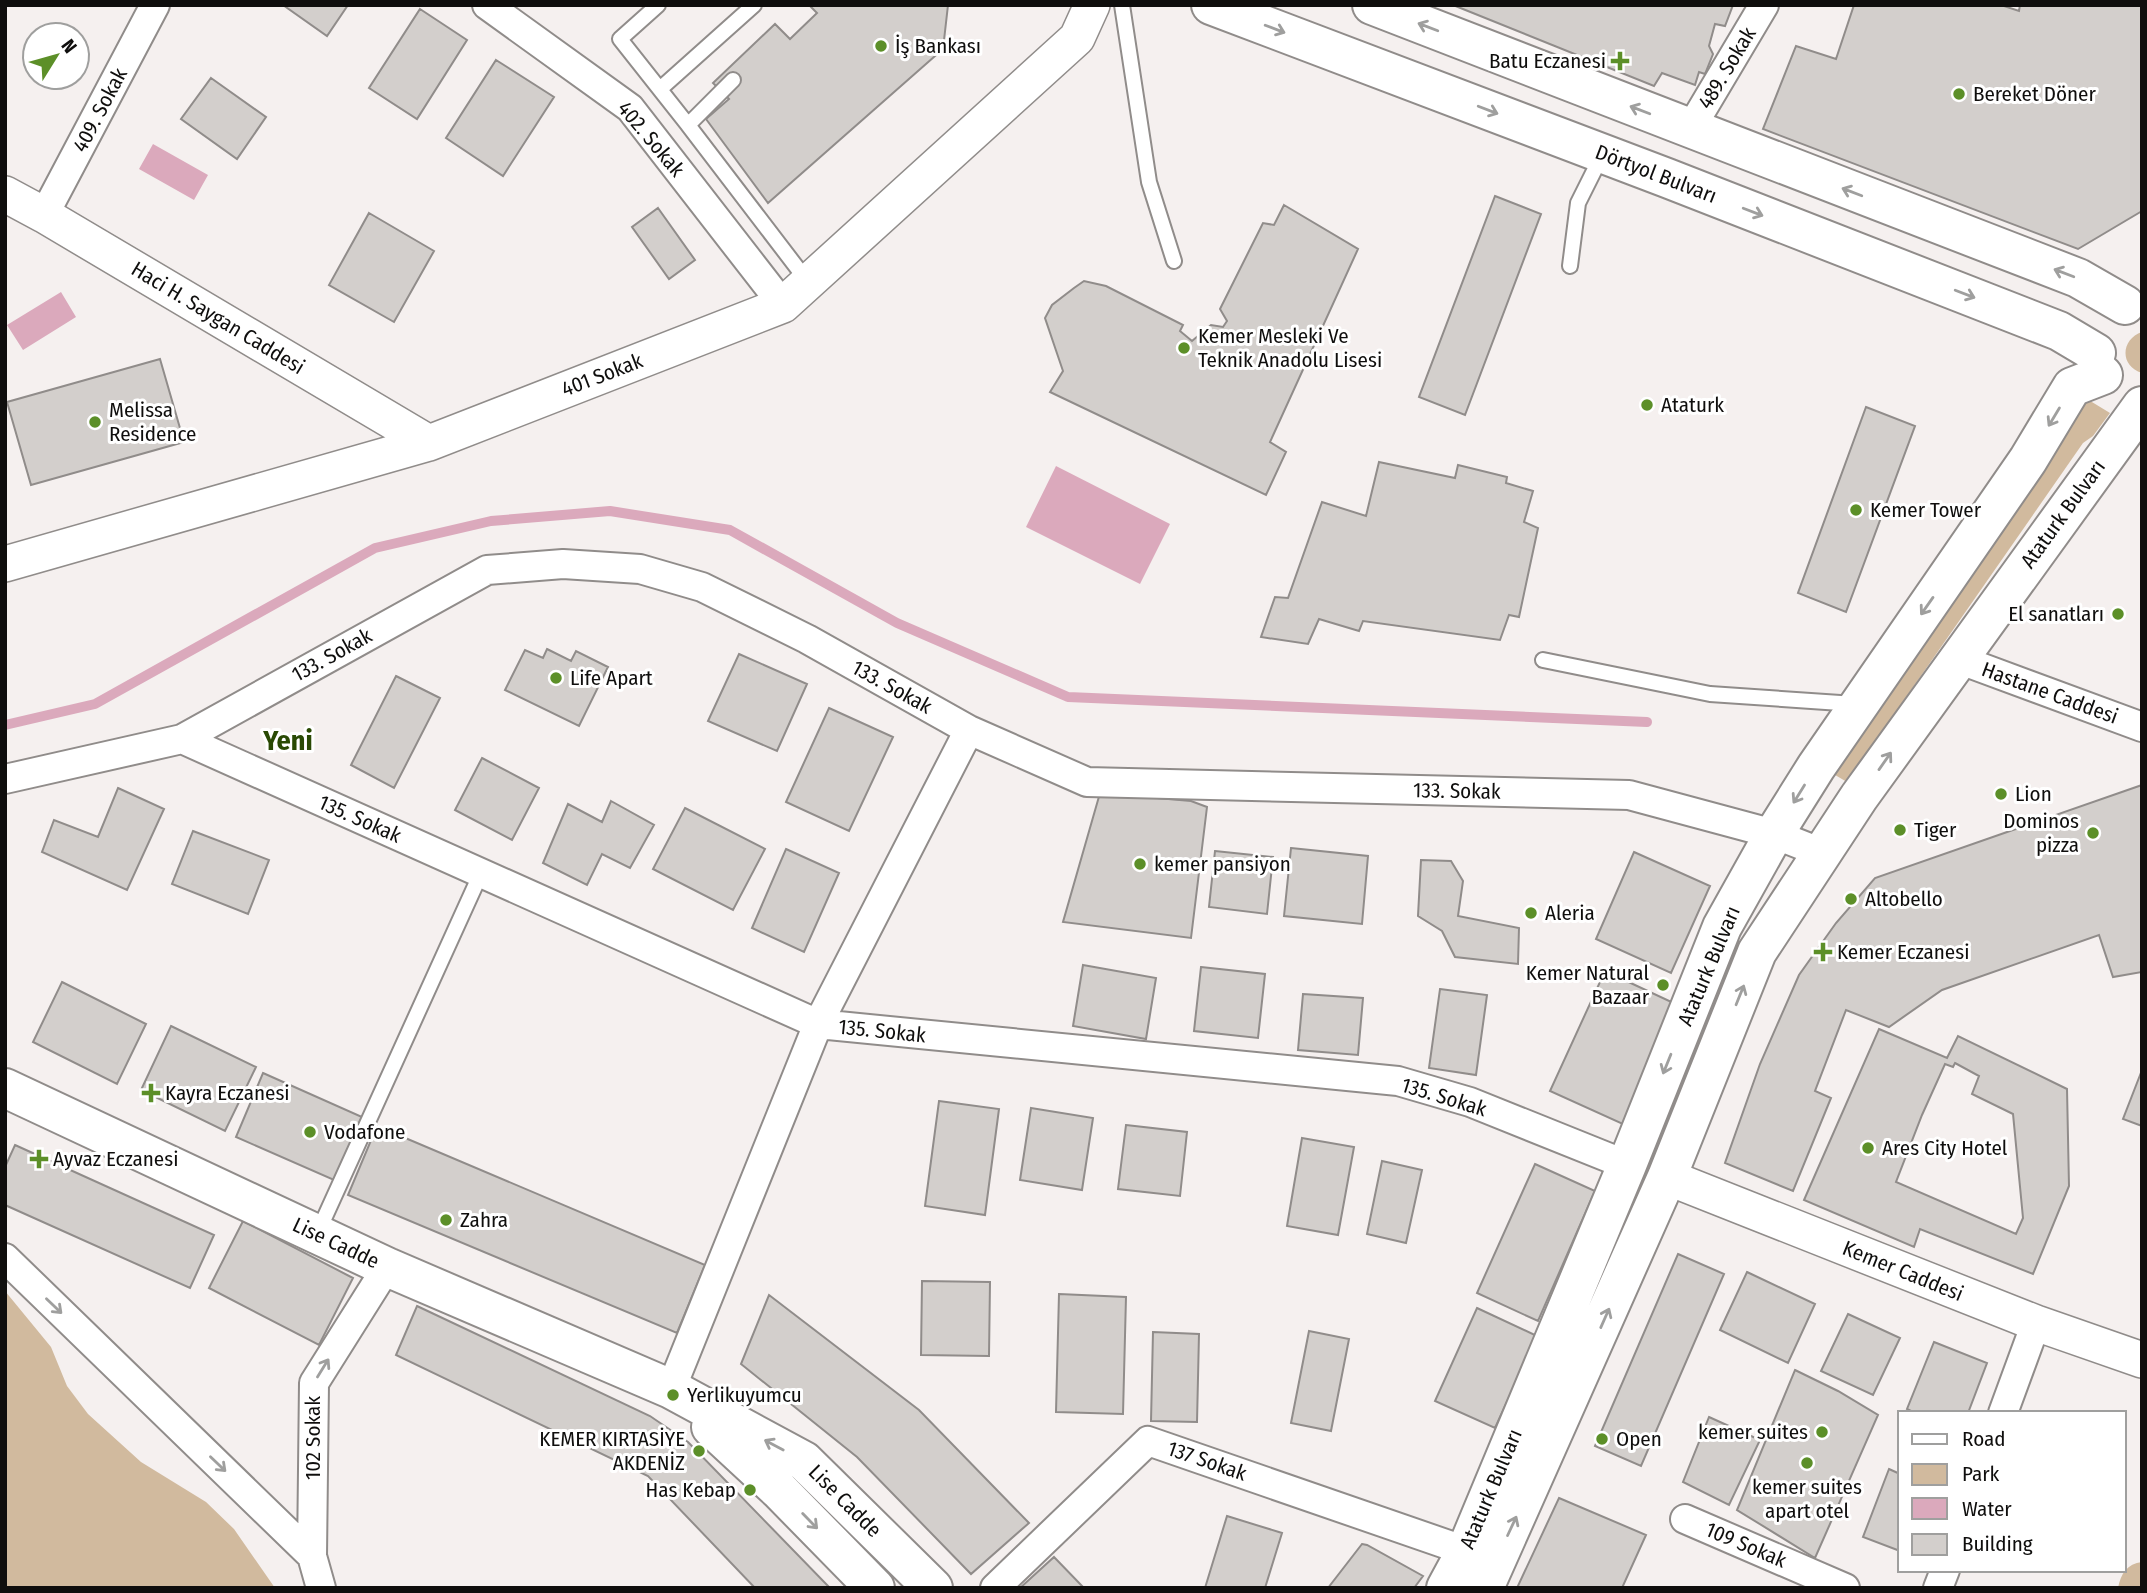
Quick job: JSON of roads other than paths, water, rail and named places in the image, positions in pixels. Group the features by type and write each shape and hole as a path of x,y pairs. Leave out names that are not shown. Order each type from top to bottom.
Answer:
{"main road":[{"name":"Dörtyol Bulvarı","path":"1211,5 1602,153 2059,331 2099,364 2110,386 2121,394 2142,400"},
{"path":"1372,5 1692,131 2078,278 2133,303"},
{"path":"2099,364 2097,341 2106,319 2133,303"},
{"name":"Ataturk Bulvarı","path":"1446,1588 1466,1550 1627,1165 1722,927 1774,834 2028,460 2072,387 2099,364"},
{"name":"Ataturk Bulvarı","path":"1484,1588 1667,1177 1757,952 1859,797 2142,406"},
{"name":"Lise Cadde","path":"5,1088 387,1267 671,1390 804,1461 933,1588"},
{"name":"Lise Cadde","path":"671,1390 779,1490 875,1588"}],"street":[{"name":"409. Sokak","path":"44,215 155,5"},
{"name":"402. Sokak","path":"487,5 630,108 783,305"},
{"name":"401 Sokak","path":"5,564 429,443 783,305 1077,38 1092,5"},
{"name":"489. Sokak","path":"1692,131 1698,116 1764,5"},
{"name":"Haci H. Saygan Caddesi","path":"5,194 429,443"},
{"name":"133. Sokak","path":"5,779 182,739 487,570 563,564 640,569 702,587 807,639 969,730 1087,782 1629,795 1774,834 1822,853"},
{"name":"Hastane Caddesi","path":"1958,659 2142,727"},
{"path":"671,1390 818,1024 969,730"},
{"name":"135. Sokak","path":"182,739 818,1024 1398,1081 1470,1102 1627,1165"},
{"name":"Kemer Caddesi","path":"1667,1177 2036,1323 2142,1360"},
{"path":"5,1258 312,1556"},
{"name":"102 Sokak","path":"321,1588 312,1556 314,1383 387,1267"},
{"path":"2004,1411 2036,1323"},
{"name":"137 Sokak","path":"995,1588 1148,1441 1466,1550"},
{"name":"109 Sokak","path":"1685,1519 1845,1588"}],"lane":[{"path":"658,5 620,39 808,282"},
{"path":"660,89 754,5"},
{"path":"1122,5 1149,182 1174,261"},
{"path":"688,125 733,80"},
{"path":"1570,266 1578,203 1602,153"},
{"path":"1543,660 1710,694 1860,704"},
{"path":"317,1234 481,873"}],"water":[{"path":"153,144 208,175 194,200 139,169"},
{"path":"61,292 76,317 23,350 7,325"},
{"path":"1056,466 1170,524 1140,584 1026,527"}],"waterway":[{"path":"5,725 95,704 375,548 491,521 610,511 730,530 897,623 1068,697 1647,722"}],"place":[{"name":"İş Bankası","path":"881,46"},
{"name":"Batu Eczanesi","path":"1620,61"},
{"name":"Bereket Döner","path":"1959,94"},
{"name":"Kemer Mesleki Ve Teknik Anadolu Lisesi","path":"1184,348"},
{"name":"Ataturk","path":"1647,405"},
{"name":"Melissa Residence","path":"95,422"},
{"name":"Kemer Tower","path":"1856,510"},
{"name":"El sanatları","path":"2118,614"},
{"name":"Life Apart","path":"556,678"},
{"name":"Lion","path":"2001,794"},
{"name":"Tiger","path":"1900,830"},
{"name":"Dominos pizza","path":"2093,833"},
{"name":"kemer pansiyon","path":"1140,864"},
{"name":"Altobello","path":"1851,899"},
{"name":"Aleria","path":"1531,913"},
{"name":"Kemer Eczanesi","path":"1823,952"},
{"name":"Kemer Natural Bazaar","path":"1663,985"},
{"name":"Kayra Eczanesi","path":"151,1093"},
{"name":"Vodafone","path":"310,1132"},
{"name":"Ares City Hotel","path":"1868,1148"},
{"name":"Ayvaz Eczanesi","path":"39,1159"},
{"name":"Zahra","path":"446,1220"},
{"name":"Yerlikuyumcu","path":"673,1395"},
{"name":"kemer suites","path":"1822,1432"},
{"name":"Open","path":"1602,1439"},
{"name":"KEMER KIRTASİYE AKDENİZ","path":"699,1451"},
{"name":"kemer suites apart otel","path":"1807,1463"},
{"name":"Has Kebap","path":"750,1490"}],"district":[{"name":"Yeni","path":"288,740"}]}
